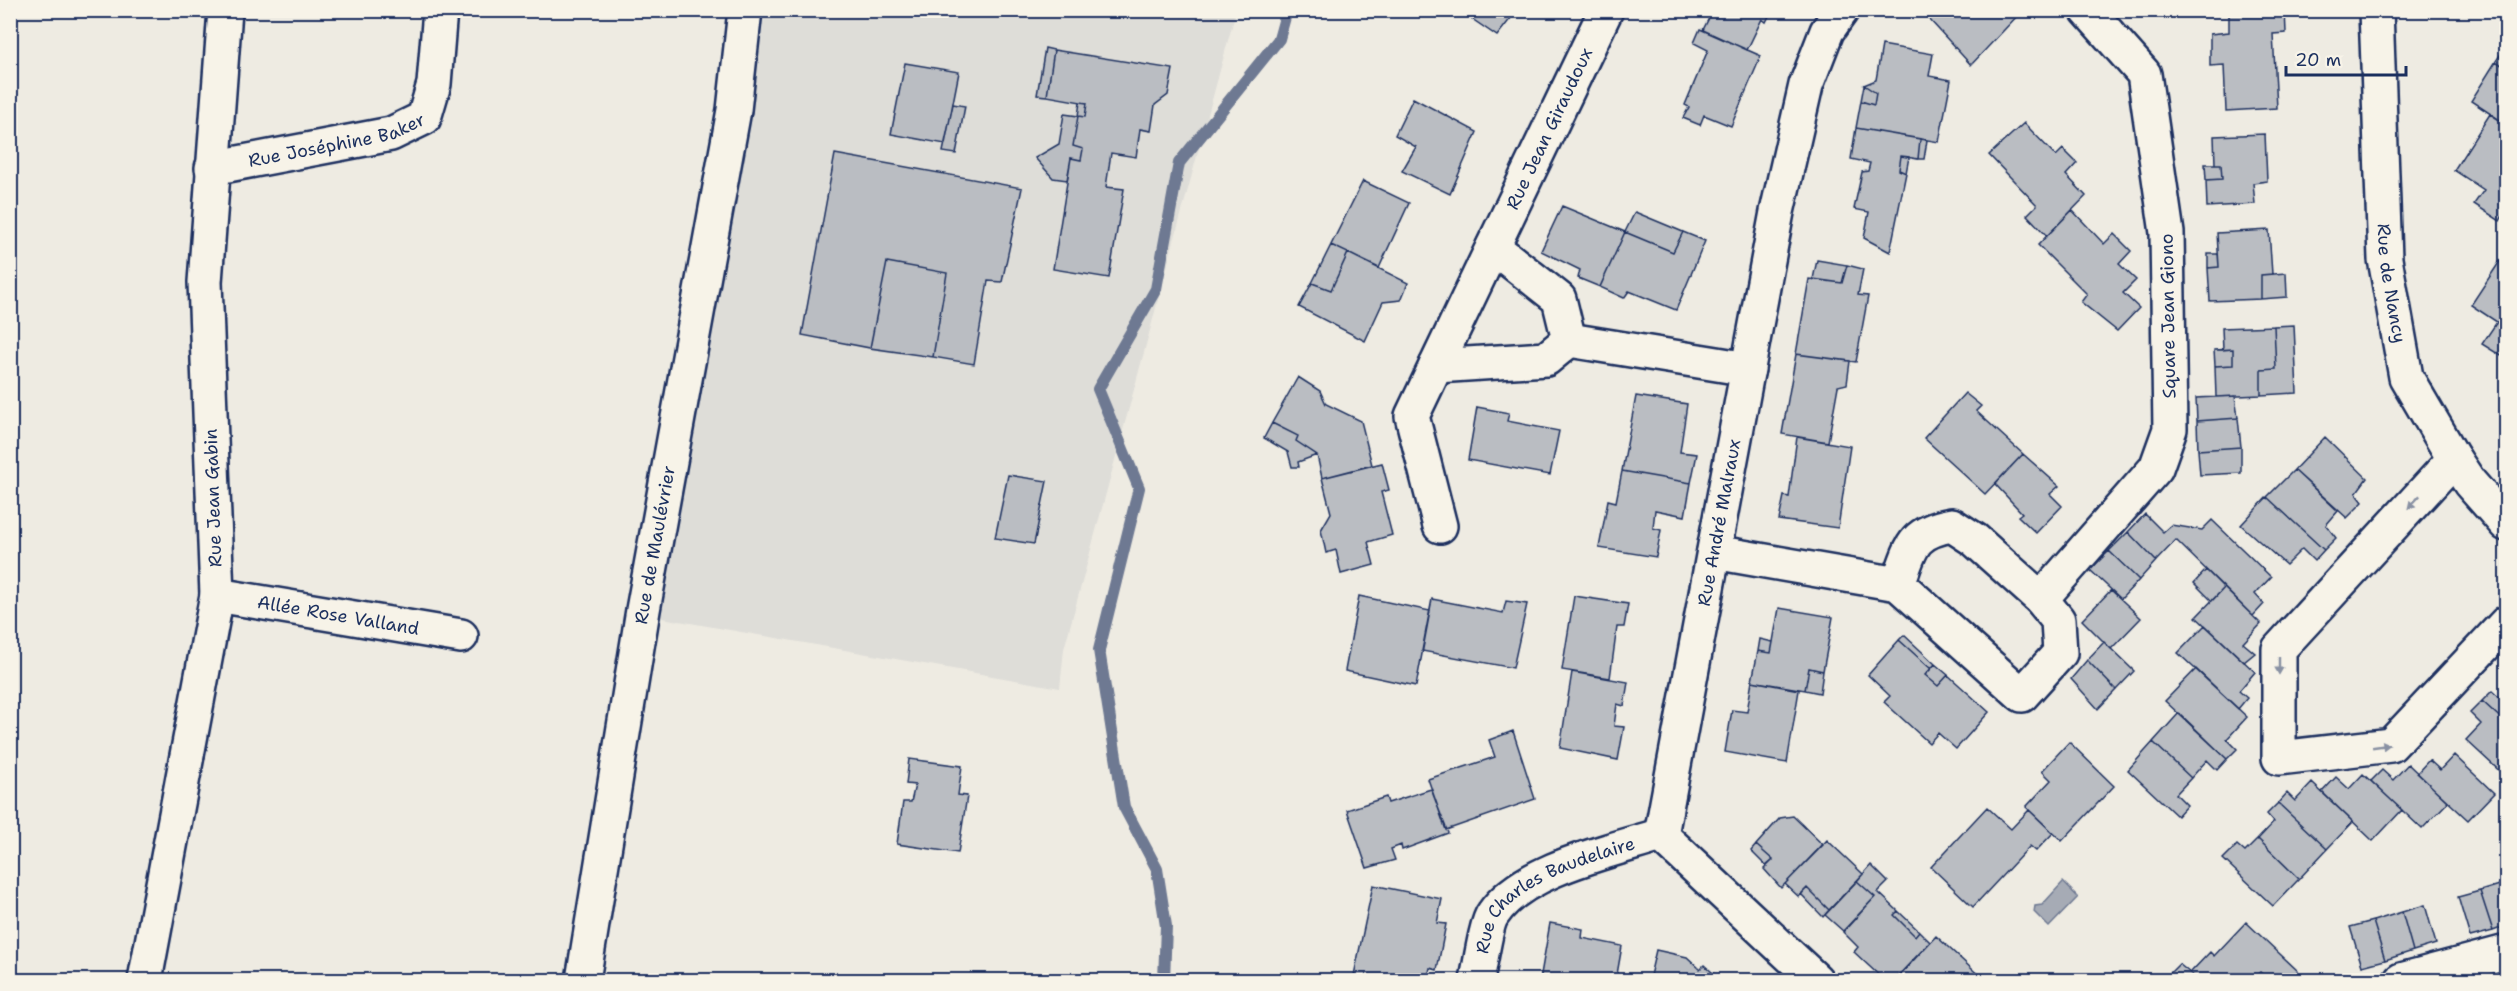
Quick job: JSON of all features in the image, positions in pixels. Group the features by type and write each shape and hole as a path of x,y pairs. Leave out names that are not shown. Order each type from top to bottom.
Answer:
{"street":[{"name":"Rue Jean Gabin","path":"145,981 217,595 205,282 225,10"},
{"name":"Rue Joséphine Baker","path":"212,168 391,134 424,118 434,84 440,10"},
{"name":"Rue de Maulévrier","path":"583,981 643,610 734,110 745,10"},
{"name":"Rue de Maulévrier","path":"734,110 762,10"},
{"name":"Rue Jean Giraudoux","path":"1440,526 1412,416 1606,10"},
{"name":"Rue André Malraux","path":"1661,835 1777,212 1806,85 1827,31 1842,10"},
{"name":"Square Jean Giono","path":"2041,599 2156,468 2170,429 2167,233 2144,74 2087,10"},
{"name":"Rue de Nancy","path":"2376,10 2385,259 2406,377 2470,483 2506,524"},
{"path":"1493,246 1559,299 1569,339"},
{"path":"1569,339 1748,369"},
{"path":"1436,366 1546,359 1569,339"},
{"path":"2454,459 2279,649 2278,758 2391,745 2506,623"},
{"path":"1714,552 1898,584 2022,695 2060,653 2058,620 2041,599 1975,540 1952,525 1929,529 1913,544 1898,584"},
{"name":"Allée Rose Valland","path":"217,595 461,636"},
{"path":"1661,835 1816,981"},
{"name":"Rue Charles Baudelaire","path":"1477,981 1491,915 1518,888 1562,867 1661,835"},
{"path":"2401,981 2506,952"}],"shaded area":[{"path":"745,11 1236,11 1064,649 1060,688 628,612"},
{"path":"2063,882 2078,897 2049,927 2034,912 2035,906 2042,905"}],"building":[{"path":"1459,10 1511,10 1515,13 1497,36"},
{"path":"1713,10 1772,10 1766,22 1762,19 1747,50 1703,30"},
{"path":"1938,10 1966,10 1969,14 1973,10 2021,12 1971,65 1929,19"},
{"path":"2285,10 2286,33 2273,34 2277,108 2226,111 2224,65 2210,66 2210,34 2229,32 2229,12"},
{"path":"1700,29 1761,56 1731,126 1704,115 1700,125 1683,118 1689,107 1685,105 1708,50 1694,43"},
{"path":"1882,45 1933,54 1929,76 1951,80 1939,142 1856,128 1861,101 1874,105 1876,93 1864,85 1876,80"},
{"path":"2506,46 2506,68 2496,61"},
{"path":"1045,48 1054,50 1047,96 1037,95"},
{"path":"1054,50 1173,69 1168,95 1155,105 1151,131 1140,129 1136,157 1111,153 1106,187 1124,189 1109,278 1053,269 1071,158 1081,160 1083,149 1073,146 1078,116 1085,117 1087,103 1047,96"},
{"path":"2496,61 2506,68 2506,124 2471,101"},
{"path":"905,63 959,72 945,144 891,134"},
{"path":"1864,85 1876,93 1874,105 1861,101"},
{"path":"1413,98 1477,132 1450,194 1402,171 1416,147 1395,135"},
{"path":"1080,102 1087,103 1085,117 1078,116"},
{"path":"953,104 965,106 956,154 943,152"},
{"path":"1064,114 1078,116 1073,146 1083,149 1081,160 1071,158 1067,180 1053,178 1035,158 1059,144"},
{"path":"2490,114 2506,124 2506,210 2500,221 2474,204 2484,190 2454,170"},
{"path":"2024,123 2056,156 2063,149 2077,163 2066,175 2086,196 2047,236 2027,215 2037,205 1989,155"},
{"path":"1856,128 1920,139 1918,159 1901,156 1899,170 1906,173 1890,252 1864,238 1869,212 1854,209 1862,172 1868,171 1870,163 1851,159"},
{"path":"2265,134 2267,181 2253,183 2255,204 2207,207 2206,180 2222,179 2221,164 2215,164 2214,136"},
{"path":"1920,139 1927,140 1924,159 1918,159"},
{"path":"835,154 1022,188 1002,282 988,281 974,364 933,357 947,273 887,262 870,348 802,335"},
{"path":"1901,156 1909,157 1906,173 1899,170"},
{"path":"2205,164 2221,164 2222,179 2206,180"},
{"path":"1363,181 1409,203 1379,268 1331,245"},
{"path":"1562,206 1625,232 1600,287 1578,278 1580,270 1541,251"},
{"path":"2072,210 2104,244 2114,234 2131,251 2119,264 2136,280 2123,293 2139,308 2117,331 2081,302 2087,294 2038,245"},
{"path":"1635,212 1683,232 1673,252 1625,232"},
{"path":"2269,230 2272,274 2261,275 2261,299 2210,301 2208,268 2219,267 2217,233"},
{"path":"1625,232 1673,252 1683,232 1705,241 1676,310 1629,291 1624,298 1600,287"},
{"path":"1331,245 1348,253 1331,290 1312,283"},
{"path":"2506,252 2506,359 2482,344 2497,322 2471,305"},
{"path":"1348,253 1408,283 1401,300 1383,302 1365,341 1299,307 1312,283 1331,290"},
{"path":"2208,254 2218,254 2219,267 2208,268"},
{"path":"1817,260 1847,265 1842,283 1813,279"},
{"path":"887,262 947,273 933,357 870,348"},
{"path":"1847,265 1863,269 1858,295 1868,296 1856,362 1796,354 1809,279 1842,283"},
{"path":"2286,273 2287,297 2261,299 2261,275"},
{"path":"2294,325 2297,393 2261,395 2261,370 2276,369 2274,326"},
{"path":"2274,326 2276,369 2261,370 2261,395 2216,397 2215,366 2233,365 2233,349 2223,350 2222,328"},
{"path":"2233,349 2233,365 2215,366 2214,350"},
{"path":"1796,354 1850,361 1847,384 1838,386 1828,442 1782,434"},
{"path":"1298,377 1320,391 1326,404 1361,421 1372,465 1322,478 1317,455 1296,441 1298,436 1272,423"},
{"path":"1965,393 1981,406 1976,411 2023,454 1985,494 1924,438"},
{"path":"1636,396 1687,404 1680,452 1697,454 1691,483 1622,471"},
{"path":"2235,396 2238,418 2197,421 2196,398"},
{"path":"1477,407 1509,413 1507,421 1559,431 1550,475 1468,460"},
{"path":"2238,418 2241,447 2198,450 2197,421"},
{"path":"1272,423 1298,436 1296,441 1317,455 1298,462 1299,467 1292,467 1288,452 1264,438"},
{"path":"1797,437 1850,446 1838,528 1779,520 1784,496 1789,497"},
{"path":"2325,437 2367,478 2356,493 2363,502 2347,518 2294,470"},
{"path":"2241,447 2241,473 2200,475 2198,450"},
{"path":"2023,454 2059,486 2050,494 2062,506 2036,533 2018,516 2022,513 1995,484"},
{"path":"1382,463 1389,490 1381,492 1392,535 1368,542 1374,565 1341,574 1336,550 1326,553 1321,530 1331,513 1322,478"},
{"path":"2294,470 2338,511 2326,525 2336,538 2324,550 2267,497"},
{"path":"1622,471 1691,483 1685,516 1655,510 1653,528 1661,530 1656,557 1599,548 1608,500 1616,502"},
{"path":"1008,475 1047,481 1034,544 995,538"},
{"path":"2267,497 2324,550 2314,561 2302,549 2286,565 2241,525"},
{"path":"2145,514 2163,532 2171,525 2202,530 2212,520 2271,577 2255,594 2264,604 2253,616 2176,540 2156,561 2128,532"},
{"path":"2128,532 2156,561 2139,580 2109,551"},
{"path":"2109,551 2139,580 2121,599 2090,570"},
{"path":"2206,570 2224,588 2212,601 2194,583"},
{"path":"2224,588 2261,624 2243,643 2255,653 2244,662 2196,617"},
{"path":"2111,590 2141,618 2111,649 2082,620"},
{"path":"1359,596 1430,611 1416,686 1345,671"},
{"path":"1574,596 1628,604 1624,627 1617,627 1610,678 1562,670"},
{"path":"1432,599 1503,613 1506,601 1527,604 1513,668 1422,651"},
{"path":"1779,608 1833,617 1823,671 1809,668 1805,690 1752,681 1758,651 1771,653"},
{"path":"2205,625 2255,672 2239,691 2247,698 2238,709 2178,653"},
{"path":"1904,635 1935,664 1931,669 1899,640"},
{"path":"1760,639 1773,642 1771,653 1758,651"},
{"path":"1899,640 1931,669 1925,675 1938,686 1948,675 1989,712 1956,749 1938,733 1929,743 1884,702 1890,696 1868,675"},
{"path":"2104,642 2134,671 2116,690 2087,660"},
{"path":"2087,660 2116,690 2098,709 2071,679"},
{"path":"1935,664 1948,675 1938,686 1925,675"},
{"path":"1809,668 1823,671 1820,693 1805,690"},
{"path":"2196,669 2247,717 2227,739 2237,749 2227,759 2165,701"},
{"path":"1572,672 1628,682 1624,706 1617,704 1614,726 1624,727 1618,760 1560,748"},
{"path":"1752,681 1799,690 1787,763 1725,752 1732,710 1747,712"},
{"path":"2492,691 2502,700 2506,695 2506,723 2482,701"},
{"path":"2482,701 2506,723 2506,777 2466,740 2481,724 2470,713"},
{"path":"2179,713 2227,759 2217,770 2207,760 2191,778 2153,742"},
{"path":"1513,731 1535,799 1446,830 1428,779 1495,757 1489,740"},
{"path":"2069,742 2114,786 2062,841 2026,807 2051,780 2042,771"},
{"path":"2153,742 2191,778 2176,794 2187,805 2177,816 2128,770"},
{"path":"2454,755 2494,793 2468,820 2417,773 2429,760 2440,770"},
{"path":"909,759 962,766 958,795 967,796 958,853 897,844 903,802 911,802 915,785 906,784"},
{"path":"2408,764 2448,802 2422,829 2371,781 2382,770 2393,780"},
{"path":"2363,774 2402,810 2373,841 2322,792 2336,777 2349,789"},
{"path":"2312,783 2353,822 2327,849 2278,803 2287,793 2295,801"},
{"path":"1431,789 1448,833 1402,850 1401,845 1391,849 1395,860 1367,868 1347,810 1386,797 1388,803"},
{"path":"2278,803 2327,849 2299,879 2258,839 2274,822 2267,814"},
{"path":"1987,807 2011,829 2029,810 2053,833 2036,851 2030,846 1973,907 1931,867"},
{"path":"1793,816 1823,845 1781,888 1764,869 1773,860 1756,845 1780,818"},
{"path":"2258,839 2299,879 2273,906 2223,859 2237,845 2245,852"},
{"path":"1827,840 1863,874 1829,910 1807,888 1799,897 1785,884"},
{"path":"1756,845 1773,860 1766,866 1751,851"},
{"path":"1871,865 1888,882 1878,892 1898,911 1894,915 1915,936 1919,931 1930,942 1894,980 1884,980 1854,952 1858,947 1843,932 1875,897 1857,881"},
{"path":"1857,881 1875,897 1843,931 1825,915"},
{"path":"2506,883 2506,926 2493,931 2480,891"},
{"path":"1373,885 1442,899 1437,923 1446,924 1437,970 1430,968 1427,980 1353,980"},
{"path":"1807,888 1829,910 1823,917 1801,894"},
{"path":"2480,891 2493,931 2470,937 2458,897"},
{"path":"2425,905 2436,944 2413,951 2402,912"},
{"path":"1898,911 1919,931 1915,936 1894,915"},
{"path":"2402,912 2413,951 2385,960 2373,921"},
{"path":"2373,921 2385,960 2362,966 2350,927"},
{"path":"2246,922 2298,971 2290,980 2269,980 2260,972 2252,980 2198,980 2190,973 2210,952 2214,956"},
{"path":"1550,923 1583,929 1582,938 1622,946 1616,980 1540,980"},
{"path":"1936,936 1984,980 1901,980 1898,977"},
{"path":"1656,950 1687,957 1700,969 1704,965 1721,980 1649,980"},
{"path":"2179,964 2190,973 2198,980 2163,980"},
{"path":"2505,968 2506,980 2484,980 2482,974"}],"waterway":[{"path":"1164,980 1166,926 1157,869 1124,807 1099,650 1139,488 1098,389 1156,289 1179,163 1279,39 1287,10"}]}
